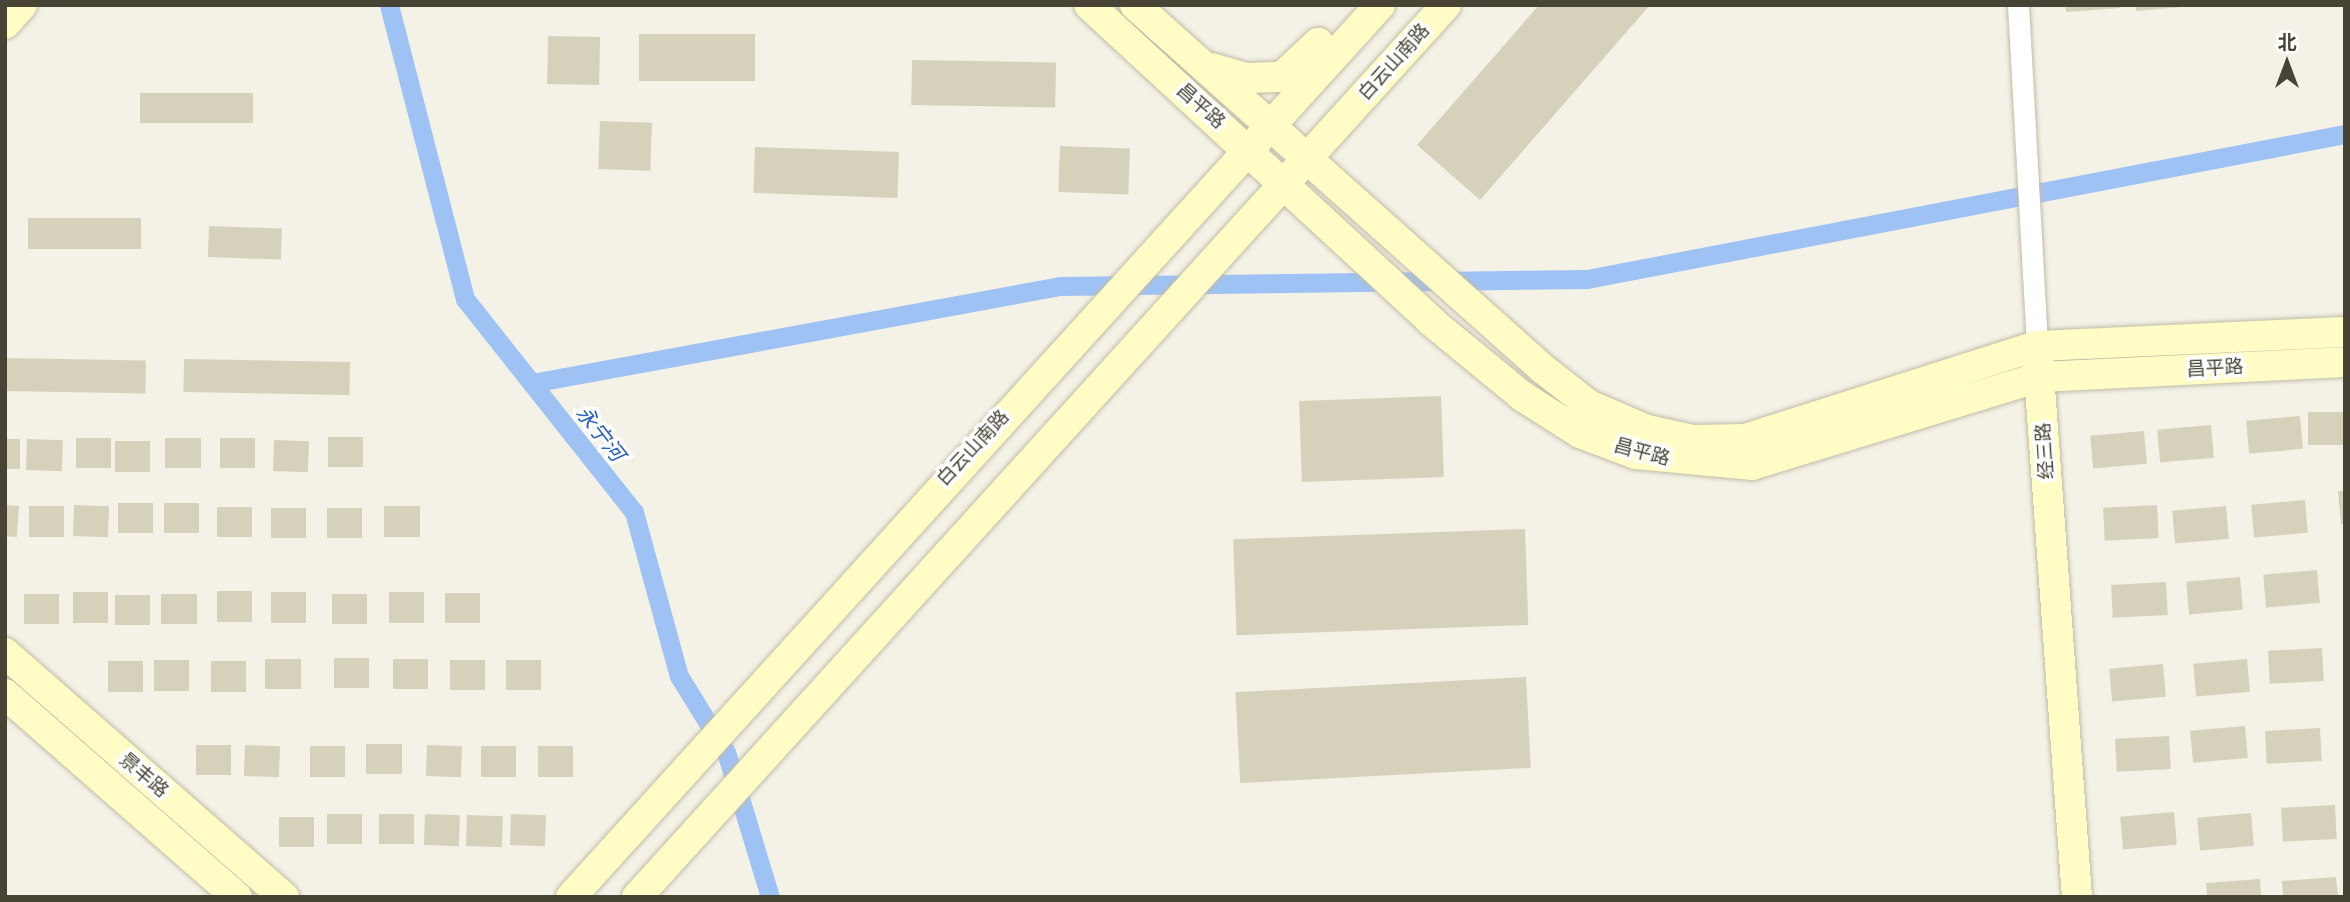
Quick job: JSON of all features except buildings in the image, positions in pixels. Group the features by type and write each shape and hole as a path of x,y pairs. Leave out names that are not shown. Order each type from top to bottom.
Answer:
{"main road":[{"path":"5,24 22,5"},
{"name":"昌平路","path":"1089,5 1286,182 1432,322 1522,396 1580,433 1636,454 1688,463 1752,465 2040,377 2345,362"},
{"name":"昌平路","path":"1135,5 1271,124 1482,318 1589,405 1647,430 1693,440 1745,439 1793,428 2037,346 2345,332"},
{"path":"1205,67 1247,78 1282,77 1355,5"},
{"name":"白云山南路","path":"571,897 1074,337 1380,5"},
{"name":"白云山南路","path":"637,897 1223,257 1307,158 1446,5"},
{"name":"经三路","path":"2037,346 2077,897"},
{"name":"景丰路","path":"5,653 284,897"},
{"name":"景丰路","path":"5,694 237,897"}],"street":[{"name":"经三路","path":"2018,5 2034,252 2037,346"}],"waterway":[{"name":"永宁河","path":"389,5 465,299 634,512 679,676 726,752 770,897"},
{"path":"532,383 1060,286 1587,279 2345,134"}]}
